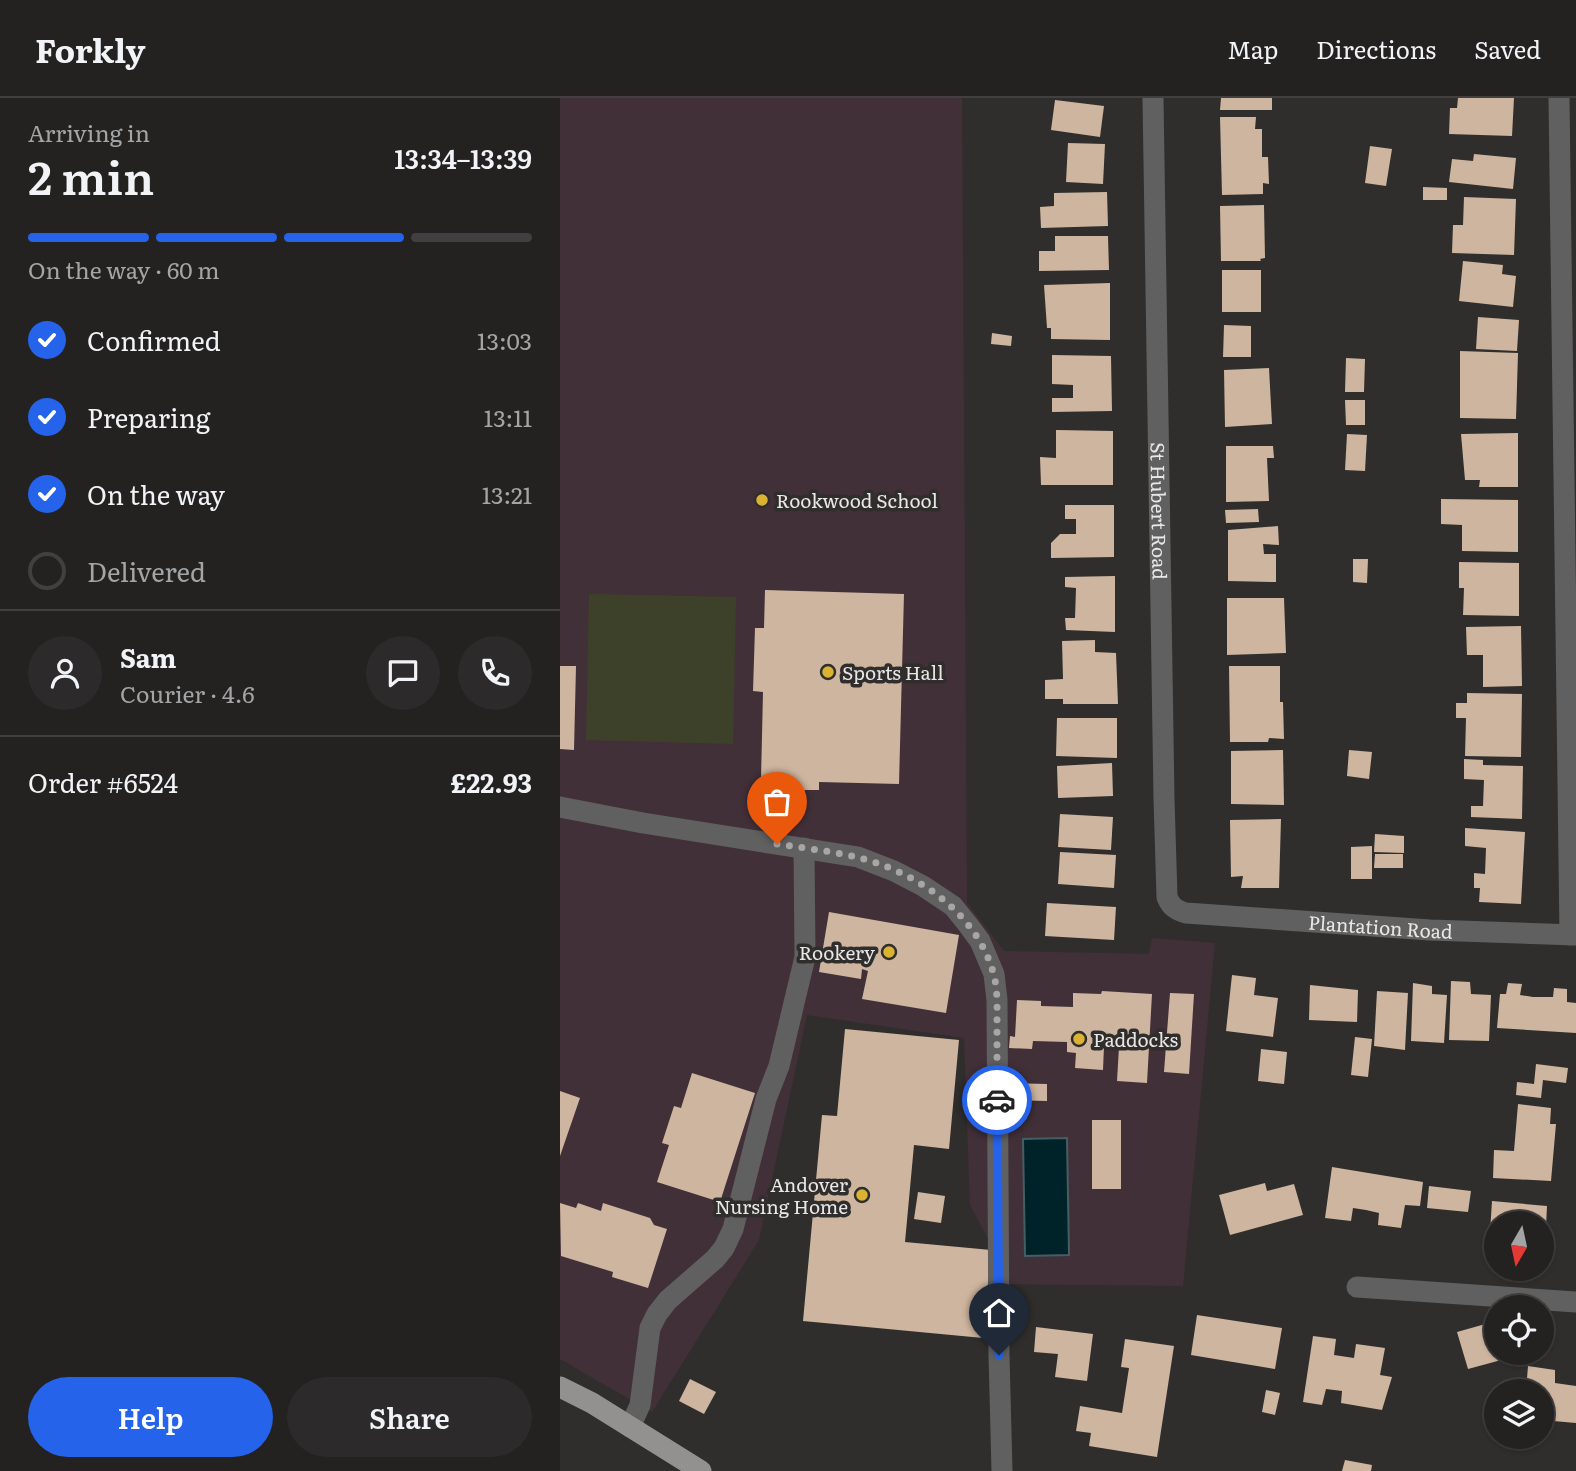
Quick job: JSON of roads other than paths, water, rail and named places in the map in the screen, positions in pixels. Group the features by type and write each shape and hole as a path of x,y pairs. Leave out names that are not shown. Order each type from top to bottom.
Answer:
{"main road":[{"path":"560,1387 592,1403 701,1471"}],"street":[{"name":"St Hubert Road","path":"1153,98 1167,885 1170,905 1186,913"},
{"path":"1559,98 1573,935"},
{"path":"560,807 858,857 894,871 953,906 980,941 994,974 996,1000 1002,1471"},
{"path":"630,1427 640,1405 650,1328 657,1314 667,1300 715,1259 733,1229 766,1099 779,1066 805,957 804,848"},
{"name":"Plantation Road","path":"1186,913 1430,930 1573,935"},
{"path":"1357,1287 1576,1302"}],"water":[{"path":"1067,1138 1069,1255 1025,1256 1023,1139"}],"place":[{"name":"Rookwood School","path":"762,500"},
{"name":"Sports Hall","path":"828,672"},
{"name":"Rookery","path":"889,952"},
{"name":"Paddocks","path":"1079,1039"},
{"name":"Andover Nursing Home","path":"862,1195"}]}
